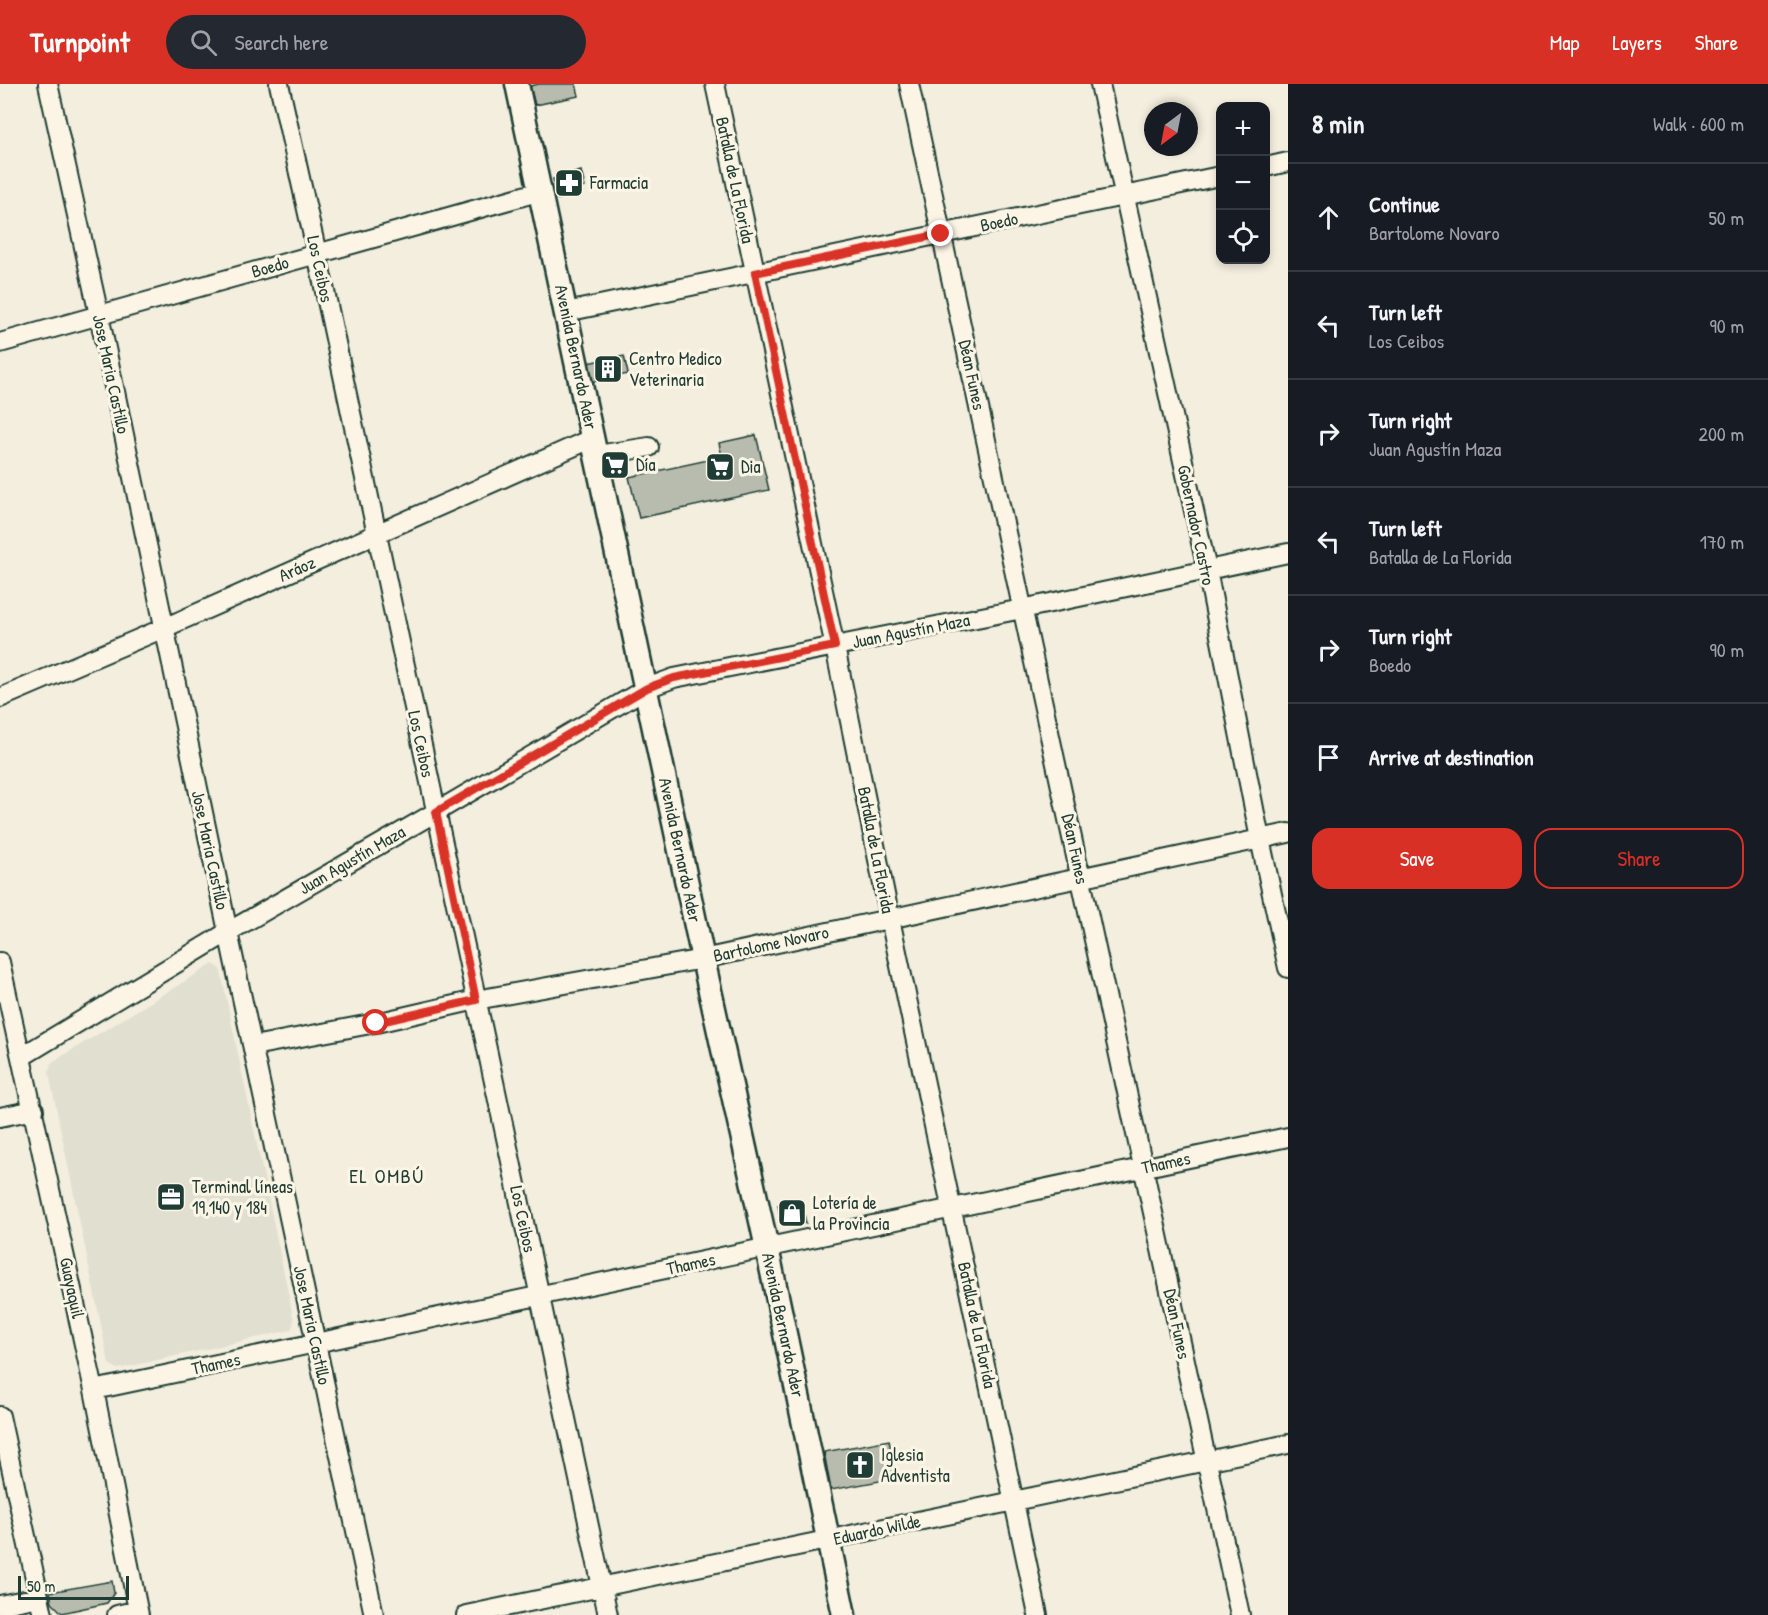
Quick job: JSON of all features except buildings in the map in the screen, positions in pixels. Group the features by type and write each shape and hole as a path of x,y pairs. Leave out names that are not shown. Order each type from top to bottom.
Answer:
{"main road":[{"name":"Avenida Bernardo Ader","path":"518,84 844,1615"}],"street":[{"name":"Jose Maria Castillo","path":"48,84 374,1615"},
{"name":"Los Ceibos","path":"279,84 608,1615"},
{"name":"Batalla de La Florida","path":"715,84 1038,1615"},
{"name":"Déan Funes","path":"909,84 1240,1615"},
{"name":"Gobernador Castro","path":"1100,84 1207,570 1288,968"},
{"path":"1270,166 1288,162"},
{"name":"Boedo","path":"566,312 1216,177"},
{"name":"Boedo","path":"0,343 541,191"},
{"name":"Aráoz","path":"0,698 376,534 595,447 650,447"},
{"name":"Juan Agustín Maza","path":"21,1057 228,932 647,688 674,678 1022,609 1288,553"},
{"name":"Bartolome Novaro","path":"253,1046 376,1023 476,1000 703,959 1288,833"},
{"name":"Guayaquil","path":"0,962 5,1002 34,1110 94,1390 138,1613"},
{"path":"0,1117 34,1110"},
{"name":"Thames","path":"94,1390 1288,1137"},
{"path":"0,1416 7,1486 43,1615"},
{"name":"Eduardo Wilde","path":"466,1615 1288,1444"},
{"path":"0,1605 39,1597"},
{"path":"117,1615 138,1613"}],"shaded area":[{"name":"Terminal líneas 19,140 y 184","path":"213,964 220,968 294,1321 291,1330 118,1369 109,1364 49,1073 51,1063"}],"place":[{"name":"Farmacia","path":"569,183"},
{"name":"Centro Medico Veterinaria","path":"608,369"},
{"name":"Día","path":"615,465"},
{"name":"Dia","path":"720,467"},
{"name":"Terminal líneas 19,140 y 184","path":"171,1197"},
{"name":"Lotería de la Provincia","path":"792,1213"},
{"name":"Iglesia Adventista","path":"860,1465"}],"district":[{"name":"EL OMBÚ","path":"387,1176"}],"route":[{"path":"376,1023 476,1000 436,812 647,688 674,678 835,646 755,273 941,234"}]}
